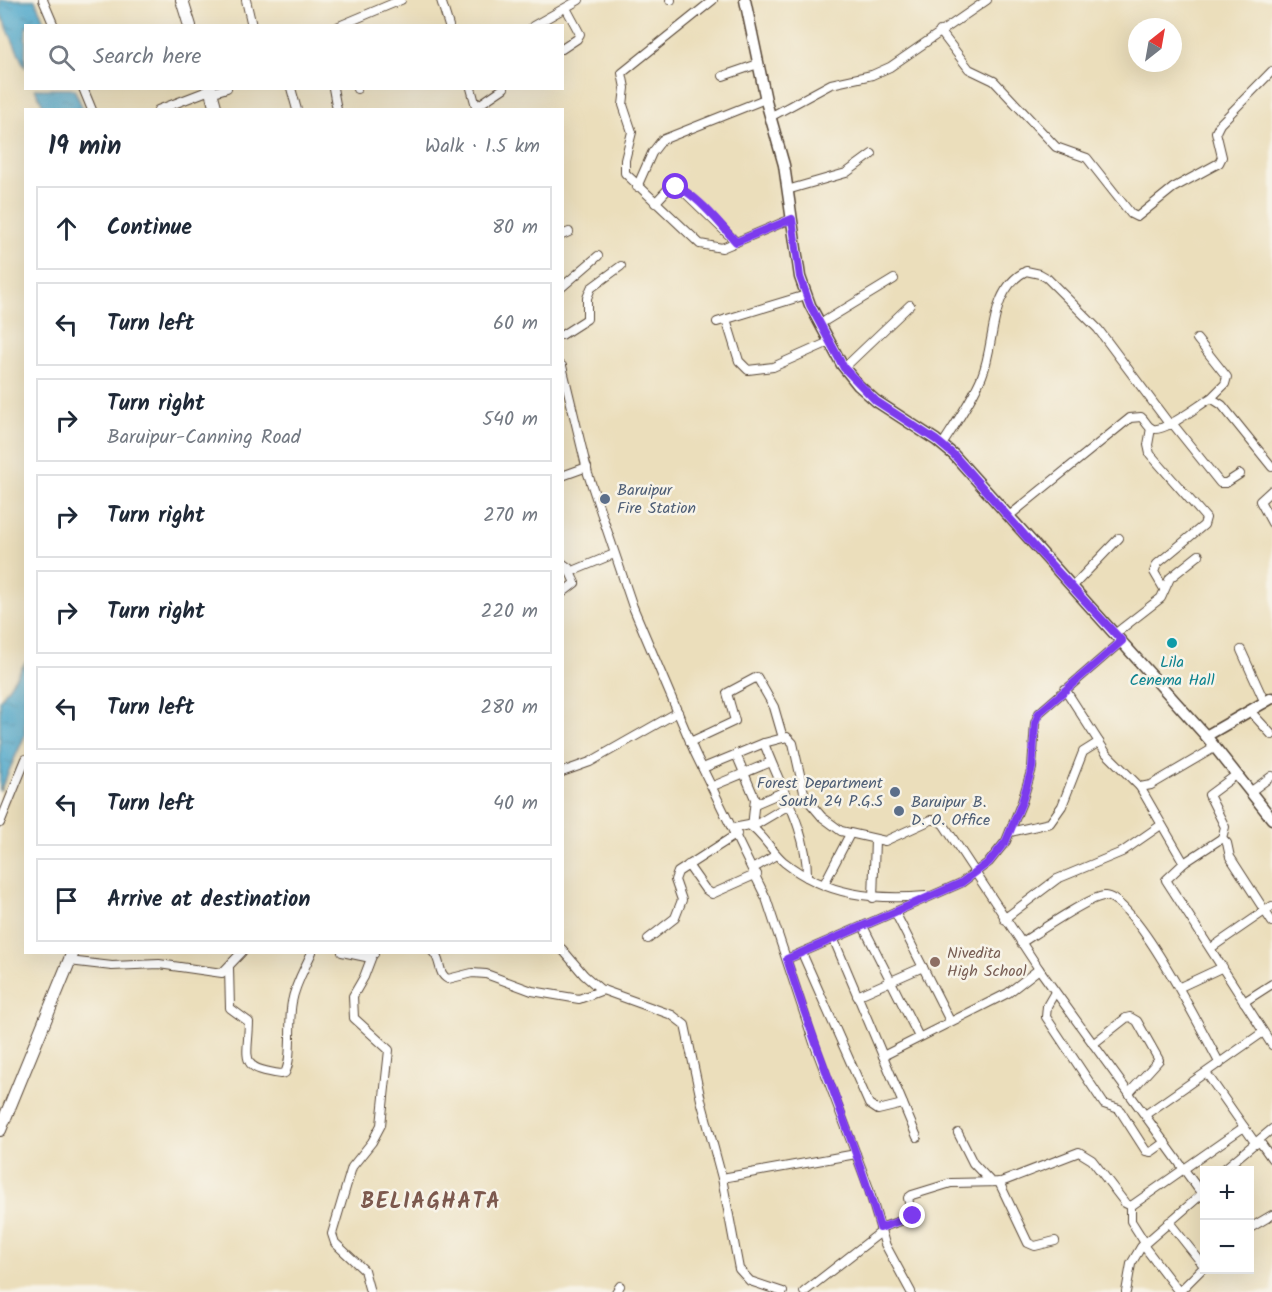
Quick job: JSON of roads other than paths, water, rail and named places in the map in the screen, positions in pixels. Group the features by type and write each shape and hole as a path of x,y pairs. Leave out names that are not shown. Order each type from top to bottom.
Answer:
{"main road":[{"path":"182,0 189,24"},
{"path":"746,0 765,99 784,165 800,277 820,324 844,368 876,401 942,445 1119,637 1206,736 1272,819"},
{"path":"210,90 215,108"},
{"path":"1206,736 1268,700"},
{"path":"0,1131 71,957"}],"street":[{"path":"43,0 53,24"},
{"path":"246,0 252,24"},
{"path":"344,24 401,0"},
{"path":"441,0 446,24"},
{"path":"537,24 579,0"},
{"path":"712,0 622,73 625,86 622,105 632,132 624,170 637,187 704,246 719,249 792,219"},
{"path":"770,117 831,84 872,75 890,67 987,0"},
{"path":"564,48 577,39 580,33 566,8"},
{"path":"940,31 969,69 994,81 1056,147 1088,158 1131,214 1137,217 1173,188 1219,163 1222,157 1216,136 1220,124 1272,71"},
{"path":"723,76 758,64"},
{"path":"84,90 91,108"},
{"path":"163,108 210,90"},
{"path":"292,90 296,108"},
{"path":"333,90 338,108"},
{"path":"472,90 476,108 501,90"},
{"path":"637,187 652,153 662,140 765,99"},
{"path":"787,190 846,173 872,154"},
{"path":"655,203 669,188 680,188 736,242"},
{"path":"564,285 598,256"},
{"path":"564,334 587,319 587,298 591,288 621,266"},
{"path":"942,445 982,376 1000,302 1013,282 1026,272 1040,274 1047,278 1089,318 1220,483 1226,483 1240,474"},
{"path":"820,324 894,279"},
{"path":"717,322 806,295"},
{"path":"844,368 910,305"},
{"path":"726,320 741,365 748,370 773,367 830,342"},
{"path":"1151,428 1171,424 1211,398 1225,384 1227,377 1197,339"},
{"path":"565,380 587,466 633,607 690,742 755,871 814,1043 856,1154 880,1230 891,1258 911,1292"},
{"path":"1211,398 1222,405 1272,468"},
{"path":"1009,516 1128,419 1141,417 1151,428"},
{"path":"1151,428 1148,445 1150,454 1206,518 1204,525 1157,564 1154,572 1164,589"},
{"path":"564,475 587,466"},
{"path":"1272,490 1260,501 1272,523"},
{"path":"1073,586 1119,538"},
{"path":"569,570 614,554"},
{"path":"787,959 933,896 974,874 989,862 1010,832 1032,768 1037,717 1158,601 1173,575 1199,555"},
{"path":"564,565 575,583 564,591"},
{"path":"1241,650 1268,700"},
{"path":"690,742 735,721 727,693 750,678 757,677 774,707 783,738"},
{"path":"1065,689 1099,742 1140,787 1184,863"},
{"path":"1250,711 1272,735"},
{"path":"564,771 590,762 678,712"},
{"path":"703,768 764,743 783,738 791,739 807,800 837,829 885,841 931,820 938,820 958,843 974,874 1038,969 1200,1190"},
{"path":"1010,832 1050,824 1062,806 1083,752 1099,742"},
{"path":"764,743 789,805 806,856 807,877"},
{"path":"1140,787 1151,785 1214,748"},
{"path":"736,754 745,772 755,804 752,827"},
{"path":"713,786 771,762"},
{"path":"0,820 24,764"},
{"path":"1236,775 1209,795 1225,827 1222,838 1184,863 1166,878 1166,882 1211,948 1262,1033 1272,1045"},
{"path":"1250,792 1272,776"},
{"path":"755,804 783,792"},
{"path":"752,827 789,805"},
{"path":"648,939 678,914 682,900 675,876 745,825 752,827 776,855 807,877 824,884 858,896 873,898 933,896"},
{"path":"1005,919 1057,879 1122,852 1161,825"},
{"path":"824,884 850,834"},
{"path":"1222,838 1227,843 1230,857 1269,908 1272,922"},
{"path":"873,898 875,840"},
{"path":"688,865 705,889 712,894 755,871 776,855"},
{"path":"1021,943 1087,902 1106,896 1115,900 1138,927 1180,987 1220,1065"},
{"path":"1211,948 1269,908"},
{"path":"895,912 950,1021"},
{"path":"863,926 919,1037"},
{"path":"834,940 917,1137"},
{"path":"564,951 584,975 603,990 672,1015 685,1025 701,1100 722,1178 741,1273 760,1285 783,1292"},
{"path":"802,953 869,1104 878,1110 903,1104"},
{"path":"71,957 112,966 159,964 222,973 240,954"},
{"path":"229,968 230,1008 249,1022 247,1053 250,1065 256,1071 281,1074 285,1073 288,1066 289,1020 294,994 311,954"},
{"path":"369,1292 364,1270 335,1243 332,1229 352,1167 372,1142 381,1120 389,1050 356,1020 352,1000 374,954"},
{"path":"435,954 441,973 448,979 472,973 486,974 532,992 579,999 603,990"},
{"path":"857,996 923,967"},
{"path":"1180,987 1223,967"},
{"path":"883,1056 1008,993 1038,969"},
{"path":"1244,1002 1272,984"},
{"path":"1055,992 1047,1006 1046,1017 1104,1104 1119,1109 1146,1151 1151,1152 1165,1142"},
{"path":"1093,1044 1126,1018 1130,1017 1137,1021 1159,1060 1129,1093"},
{"path":"1146,1115 1220,1065 1262,1033"},
{"path":"1207,1074 1244,1127 1272,1159"},
{"path":"1131,1206 1183,1167 1244,1127"},
{"path":"1228,1166 1272,1129"},
{"path":"958,1133 973,1163 995,1182 1028,1243 1035,1246 1055,1241"},
{"path":"804,1292 880,1230 912,1217 908,1198 912,1195 951,1183 995,1182 1079,1152 1089,1157 1125,1203 1131,1206"},
{"path":"722,1178 856,1154"},
{"path":"1126,1292 1131,1264 1144,1244 1200,1197"},
{"path":"1131,1206 1131,1221 1144,1244 1179,1292 1200,1270"},
{"path":"1254,1225 1272,1215"},
{"path":"1169,1222 1200,1261"}],"water":[{"path":"0,0 35,0 46,24 24,24 24,66 0,12"},
{"path":"36,90 74,90 83,108 44,108"},
{"path":"24,664 24,737 0,791 0,700"}],"place":[{"name":"Baruipur Fire Station","path":"605,499"},
{"name":"Lila Cenema Hall","path":"1172,643"},
{"name":"Forest Department South 24 P.G.S","path":"895,792"},
{"name":"Baruipur B. D. O. Office","path":"899,811"},
{"name":"Nivedita High School","path":"935,962"}],"district":[{"name":"BELIAGHATA","path":"431,1202"}]}
